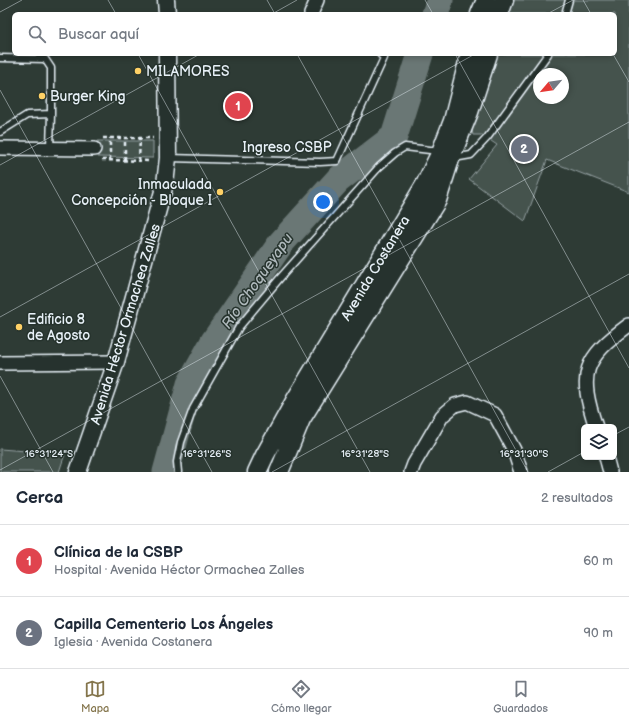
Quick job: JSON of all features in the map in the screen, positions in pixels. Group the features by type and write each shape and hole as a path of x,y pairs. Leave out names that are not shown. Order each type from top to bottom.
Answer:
{"main road":[{"path":"481,12 486,0"},
{"path":"500,12 504,0"},
{"name":"Avenida Costanera","path":"279,472 301,419 437,200 453,121 469,56"},
{"name":"Avenida Costanera","path":"257,472 295,402 425,185 446,155 469,112 487,56"}],"street":[{"path":"166,0 167,12"},
{"path":"312,12 317,0"},
{"name":"Avenida Héctor Ormachea Zalles","path":"78,472 116,362 166,184 168,158 167,56"},
{"path":"0,148 94,149"},
{"path":"595,424 588,402 585,382 588,368 600,349 629,325"},
{"path":"0,363 116,362"},
{"path":"411,472 414,464 442,416 455,405 467,402 495,415 514,450 521,472"}],"lane":[{"path":"566,12 569,0"},
{"name":"Ingreso CSBP","path":"168,158 320,162 338,160 384,58 382,56"},
{"path":"178,472 177,462 181,442 194,409 239,327 280,278 379,167 405,147 446,155 471,155 487,138 547,56"},
{"path":"0,58 45,59 51,68 50,148"},
{"path":"0,132 27,115 51,114"}],"path":[{"path":"151,161 109,160 109,138 153,138"},
{"path":"125,138 125,160"},
{"path":"140,138 140,161"}],"shaded area":[{"path":"507,0 629,0 629,192 547,160 525,221 469,179 497,145 482,135 473,135 471,126 491,56 617,56 617,12 504,12"},
{"path":"98,141 153,141 153,158 98,157"},
{"path":"0,449 65,454 59,472 0,472"}],"waterway":[{"name":"Río Choqueyapu","path":"436,12 440,0"},
{"name":"Río Choqueyapu","path":"166,472 190,384 214,341 281,243 338,180 394,137 419,56"}],"place":[{"name":"MILAMORES","path":"138,71"},
{"name":"Burger King","path":"42,96"},
{"name":"Clínica de la CSBP","path":"238,106"},
{"name":"Capilla Cementerio Los Ángeles","path":"524,149"},
{"name":"Inmaculada Concepción - Bloque I","path":"220,192"},
{"name":"Edificio 8 de Agosto","path":"19,327"}]}
